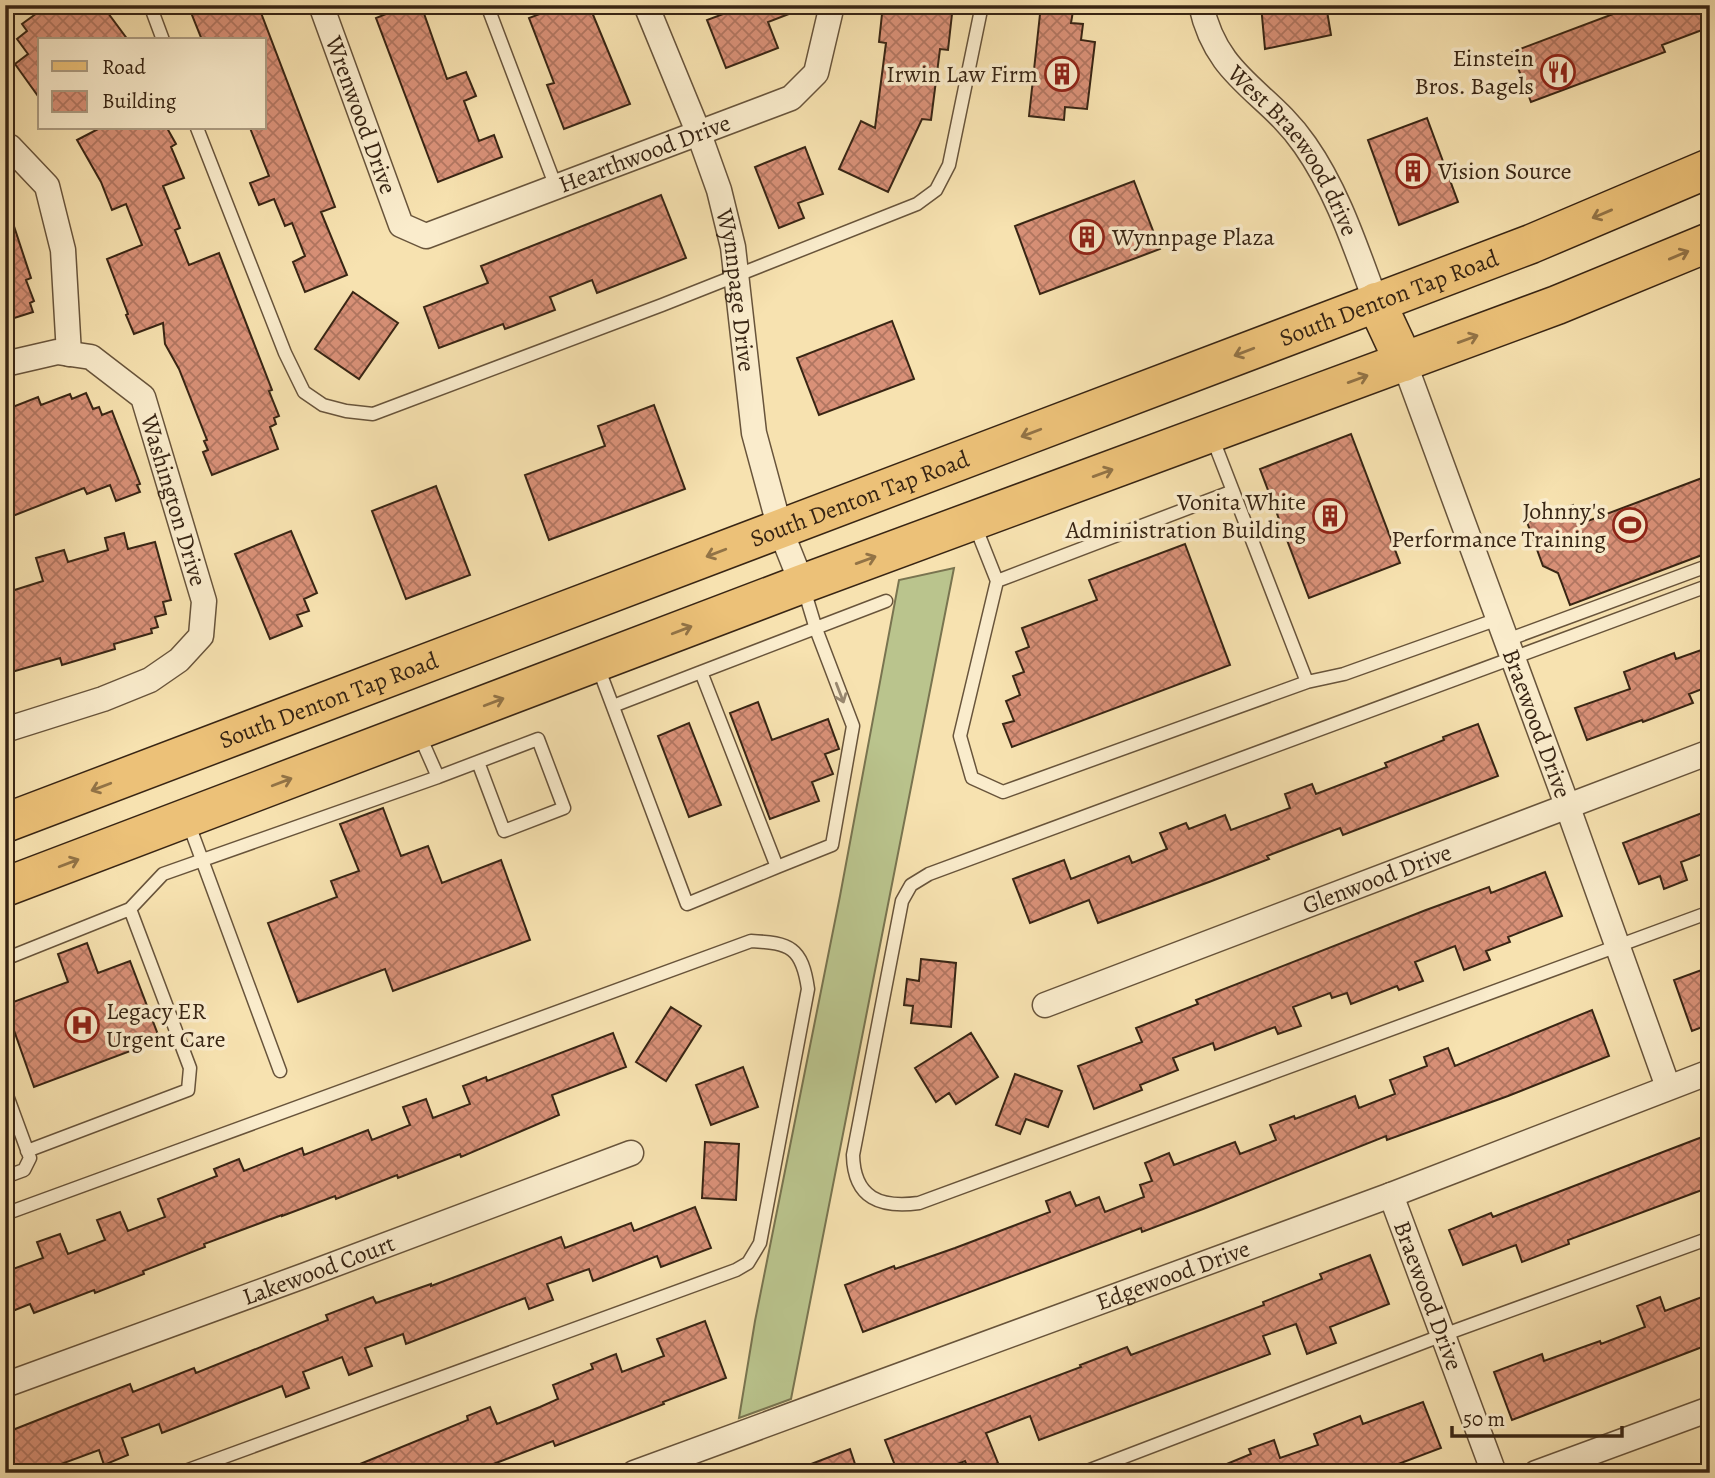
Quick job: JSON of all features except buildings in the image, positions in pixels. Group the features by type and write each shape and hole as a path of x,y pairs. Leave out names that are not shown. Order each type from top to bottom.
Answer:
{"main road":[{"name":"South Denton Tap Road","path":"5,824 1531,244 1710,168"},
{"path":"5,887 802,584 1557,305 1710,242"},
{"path":"1376,302 1404,362"},
{"path":"165,762 187,818"}],"street":[{"name":"Wrenwood Drive","path":"320,5 401,225"},
{"name":"Wynnpage Drive","path":"646,5 719,190 733,247 754,433 780,529 802,584"},
{"name":"West Braewood drive","path":"1201,5 1213,44 1228,67 1275,111 1305,144 1334,193 1376,302"},
{"name":"Hearthwood Drive","path":"401,225 426,236 791,97 816,73 831,6"},
{"path":"5,145 47,186 63,250 80,356 57,352 5,364"},
{"name":"Washington Drive","path":"5,730 103,699 150,680 179,660 201,635 204,601 143,397 116,374 80,356"},
{"name":"Braewood Drive","path":"1404,362 1668,1087"},
{"name":"Glenwood Drive","path":"1045,1005 1567,804 1710,752"},
{"name":"Edgewood Drive","path":"634,1473 1391,1195 1710,1072"},
{"name":"Lakewood Court","path":"5,1385 631,1153"},
{"name":"Braewood Drive","path":"1391,1195 1494,1473"},
{"path":"1536,1473 1710,1409"}],"lane":[{"path":"149,5 162,38"},
{"path":"488,5 556,187"},
{"path":"198,130 285,353 304,392 323,405 373,414 662,305 917,204 936,190 949,165 982,5"},
{"path":"1210,433 1307,682"},
{"path":"997,581 1233,491"},
{"path":"973,521 997,581 960,736 972,778 1003,792 1307,682 1506,639 1710,585"},
{"path":"1710,565 1506,639 929,874 911,885 902,901 853,1155 853,1172 866,1194 879,1202 897,1206 919,1203 1710,912"},
{"path":"596,663 687,904 832,845 853,726 802,584"},
{"path":"613,706 886,601"},
{"path":"701,672 777,867"},
{"path":"417,731 438,777"},
{"path":"5,959 130,909 163,874 538,739 564,808 504,831 478,762"},
{"path":"187,818 280,1071"},
{"path":"27,1151 188,1090 190,1068 130,909"},
{"path":"5,1214 751,941 780,943 794,951 805,971 808,989 760,1242 748,1263 724,1275 180,1473"},
{"path":"5,1090 30,1158 24,1170 5,1177"},
{"path":"1082,1473 1443,1335 1710,1238"}],"green space":[{"path":"954,568 791,1399 739,1418 755,1321 840,896 899,580"}],"place":[{"name":"Einstein Bros. Bagels","path":"1558,72"},
{"name":"Irwin Law Firm","path":"1062,74"},
{"name":"Vision Source","path":"1413,171"},
{"name":"Wynnpage Plaza","path":"1087,237"},
{"name":"Vonita White Administration Building","path":"1330,516"},
{"name":"Johnny's Performance Training","path":"1630,525"},
{"name":"Legacy ER Urgent Care","path":"82,1025"}]}
